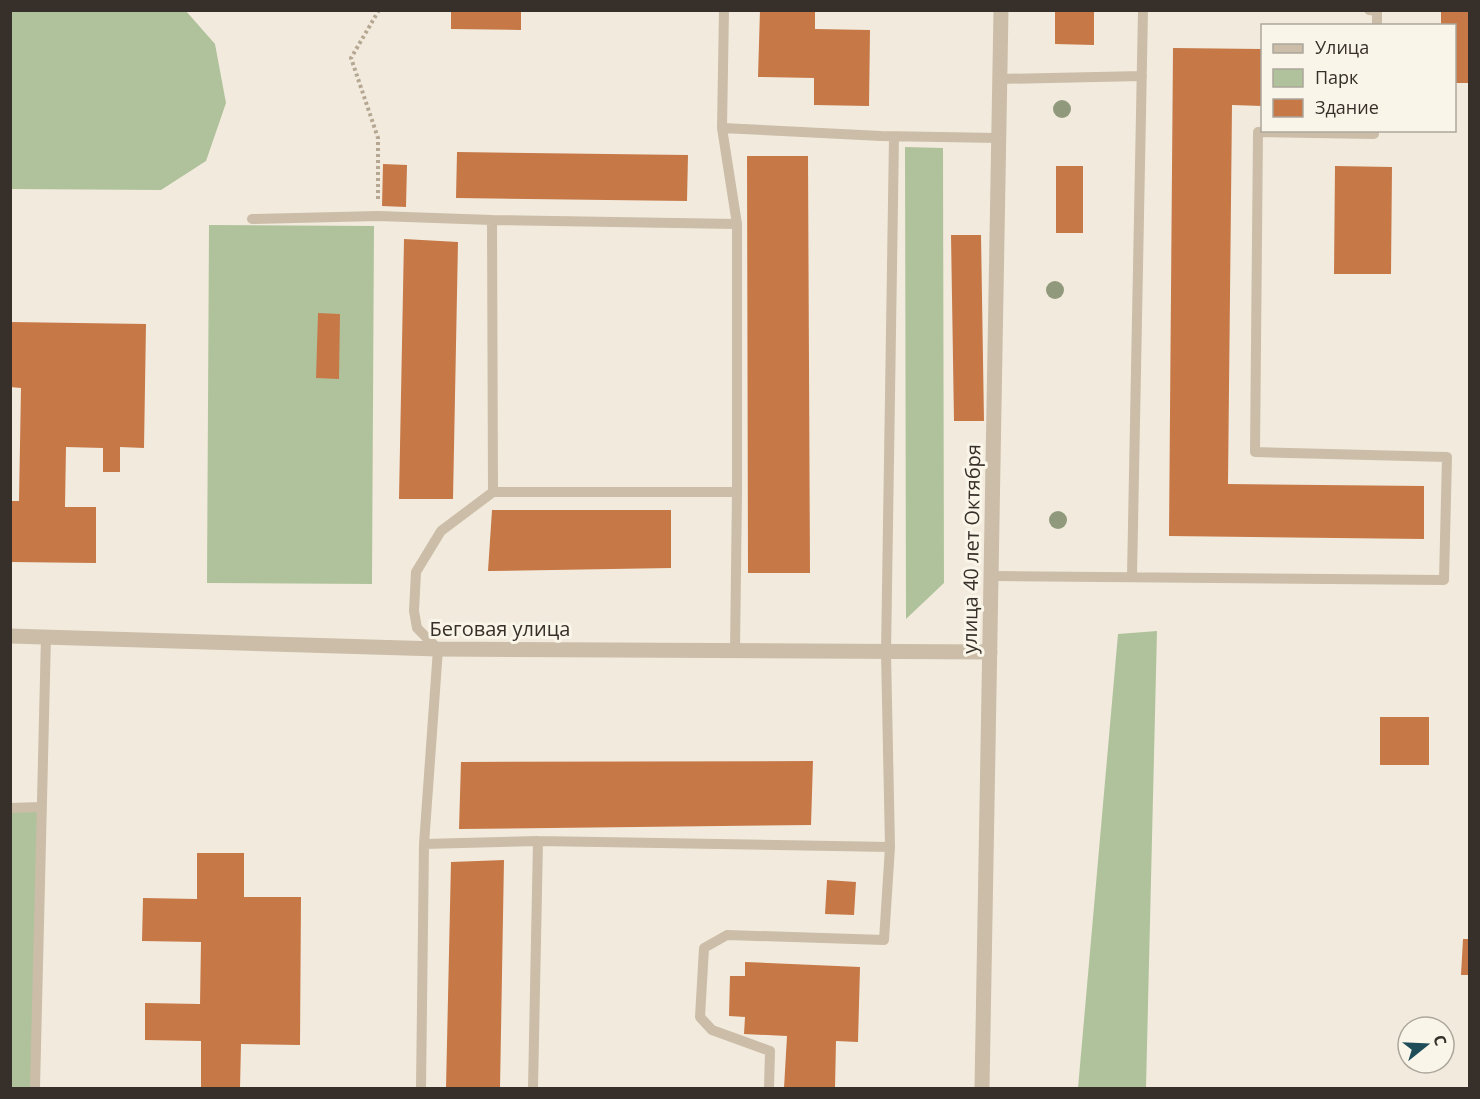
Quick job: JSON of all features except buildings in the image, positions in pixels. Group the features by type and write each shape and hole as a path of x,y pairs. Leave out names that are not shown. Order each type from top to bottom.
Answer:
{"street":[{"name":"улица 40 лет Октября","path":"982,1089 1001,10"},
{"name":"Беговая улица","path":"10,636 438,649 990,652"}],"lane":[{"path":"724,10 722,128 737,224 735,651"},
{"path":"1132,577 1143,10"},
{"path":"1369,10 1377,11 1377,24"},
{"path":"999,80 1142,76"},
{"path":"722,128 999,138"},
{"path":"991,576 1444,580 1447,457 1255,452 1258,132 1374,134 1374,132"},
{"path":"769,1089 770,1051 712,1030 700,1017 704,948 727,935 884,940 890,847 886,653 894,136"},
{"path":"252,219 378,216 737,224"},
{"path":"492,220 492,492"},
{"path":"420,1089 424,844 438,649 417,628 414,611 416,572 441,531 492,492 737,492"},
{"path":"35,1089 46,636"},
{"path":"10,808 41,807"},
{"path":"424,844 538,841 890,847"},
{"path":"533,1089 538,841"}],"path":[{"path":"378,216 378,138 351,58 379,10"}],"green space":[{"path":"11,11 186,11 215,44 226,103 206,161 161,190 11,189"},
{"path":"905,147 943,148 944,583 906,619"},
{"path":"209,225 374,226 372,584 207,583"},
{"path":"1157,631 1146,1088 1078,1088 1118,634"},
{"path":"41,807 35,1088 11,1088 10,808"}]}
